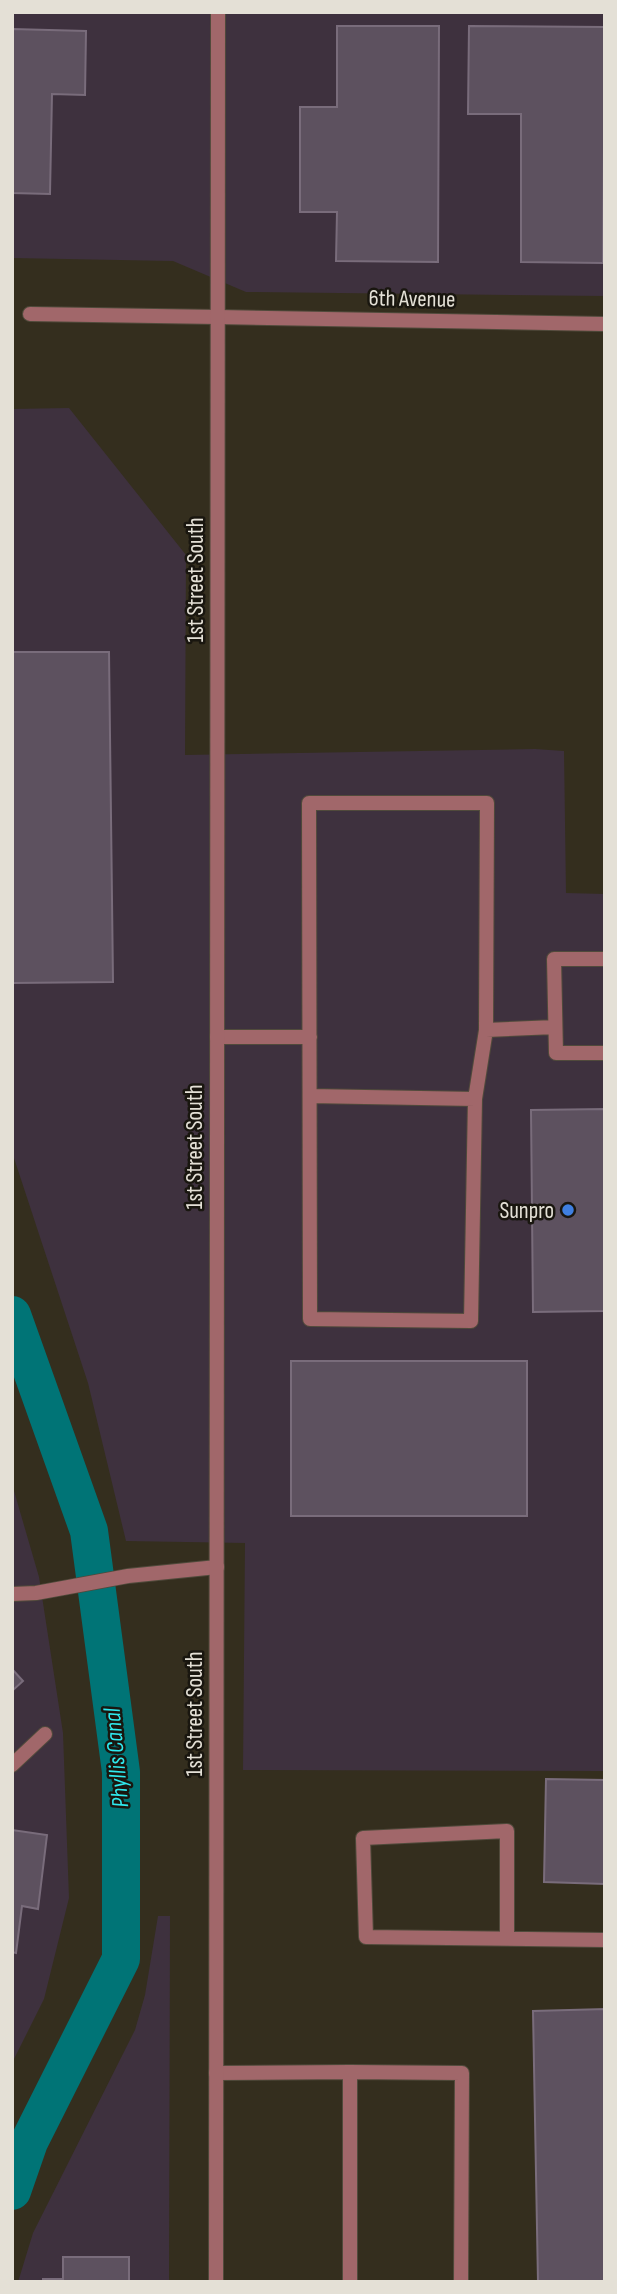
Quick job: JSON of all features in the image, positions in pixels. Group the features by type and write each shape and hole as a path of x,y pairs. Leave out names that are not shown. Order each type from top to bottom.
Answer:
{"street":[{"name":"1st Street South","path":"216,2282 218,12"},
{"name":"6th Avenue","path":"30,314 605,324"},
{"path":"310,803 487,803 486,1030 475,1099 471,1321 310,1319 310,1037 310,803"},
{"path":"605,959 554,960 556,1054 605,1053"},
{"path":"486,1030 555,1027"},
{"path":"217,1037 310,1037"},
{"path":"310,1096 475,1099"},
{"path":"12,1594 67,1588 128,1576 217,1567"},
{"path":"12,1765 45,1734"},
{"path":"506,1938 507,1831 363,1838 366,1937 605,1940"},
{"path":"350,2282 351,2072"},
{"path":"216,2073 462,2073 461,2282"}],"shaded area":[{"path":"12,12 605,12 605,296 246,292 173,261 12,258"},
{"path":"69,408 186,555 185,755 535,749 564,751 566,893 605,894 605,1771 243,1770 245,1543 126,1541 88,1383 12,1152 12,409"},
{"path":"12,1484 39,1577 63,1733 69,1898 44,1999 12,2063"},
{"path":"158,1916 170,1916 169,2282 18,2282 33,2233 135,2030 145,1995"}],"building":[{"path":"337,26 439,26 438,262 336,261 337,212 300,212 300,107 337,107"},
{"path":"469,26 605,27 603,263 521,262 521,114 468,114"},
{"path":"12,29 86,31 85,95 52,94 50,194 12,193"},
{"path":"12,652 109,652 113,982 12,983"},
{"name":"Sunpro","path":"605,1109 605,1311 533,1312 531,1110"},
{"path":"291,1361 527,1361 527,1516 291,1516"},
{"path":"12,1669 23,1681 12,1691"},
{"path":"546,1779 605,1780 605,1884 544,1882"},
{"path":"12,1830 47,1835 38,1909 22,1906 16,1953 12,1952"},
{"path":"605,2009 605,2282 538,2282 533,2011"},
{"path":"63,2257 129,2257 129,2282 43,2282 43,2279 63,2279"}],"waterway":[{"name":"Phyllis Canal","path":"12,1315 89,1531 121,1772 121,1959 29,2142 12,2191"}],"place":[{"name":"Sunpro","path":"568,1210"}]}
